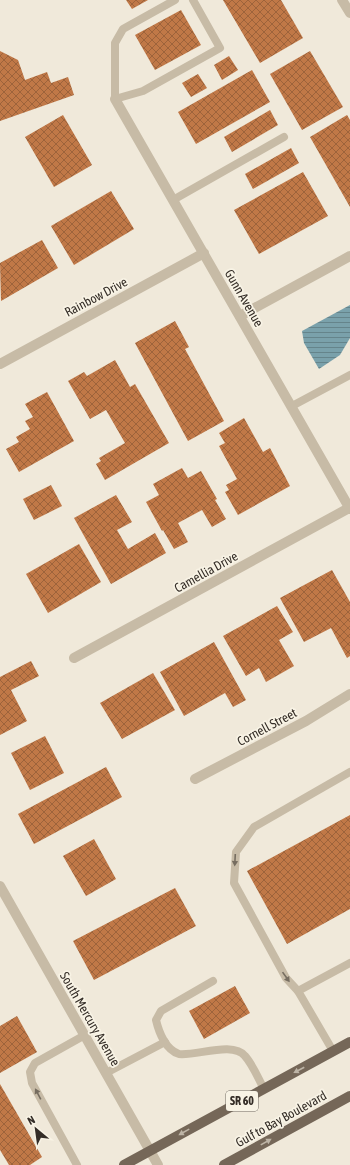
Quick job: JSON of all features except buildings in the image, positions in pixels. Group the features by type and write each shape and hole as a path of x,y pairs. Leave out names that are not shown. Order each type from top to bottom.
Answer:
{"main road":[{"name":"SR 60","path":"124,1165 350,1042"},
{"name":"Gulf to Bay Boulevard","path":"230,1164 350,1096"}],"street":[{"path":"342,0 350,14"},
{"name":"Gunn Avenue","path":"116,99 350,508"},
{"name":"Rainbow Drive","path":"0,364 204,254"},
{"path":"240,316 349,259"},
{"name":"Camellia Drive","path":"74,658 350,508"},
{"name":"Cornell Street","path":"195,779 306,721 350,694"},
{"name":"South Mercury Avenue","path":"0,886 158,1165"}],"lane":[{"path":"175,0 123,29 115,43 116,99 143,90 220,48 193,0"},
{"path":"173,200 284,137"},
{"path":"292,406 350,375"},
{"path":"333,1051 298,991 286,978 234,883 236,852 254,827 350,772"},
{"path":"298,991 350,963"},
{"path":"213,981 162,1011 156,1020 164,1042 175,1053 179,1054 231,1049 240,1052 245,1056 264,1089"},
{"path":"76,1165 32,1084 30,1072 35,1063 84,1035"},
{"path":"106,1073 164,1042"}],"water":[{"path":"350,305 350,338 340,355 319,369 304,343 302,331"}]}
